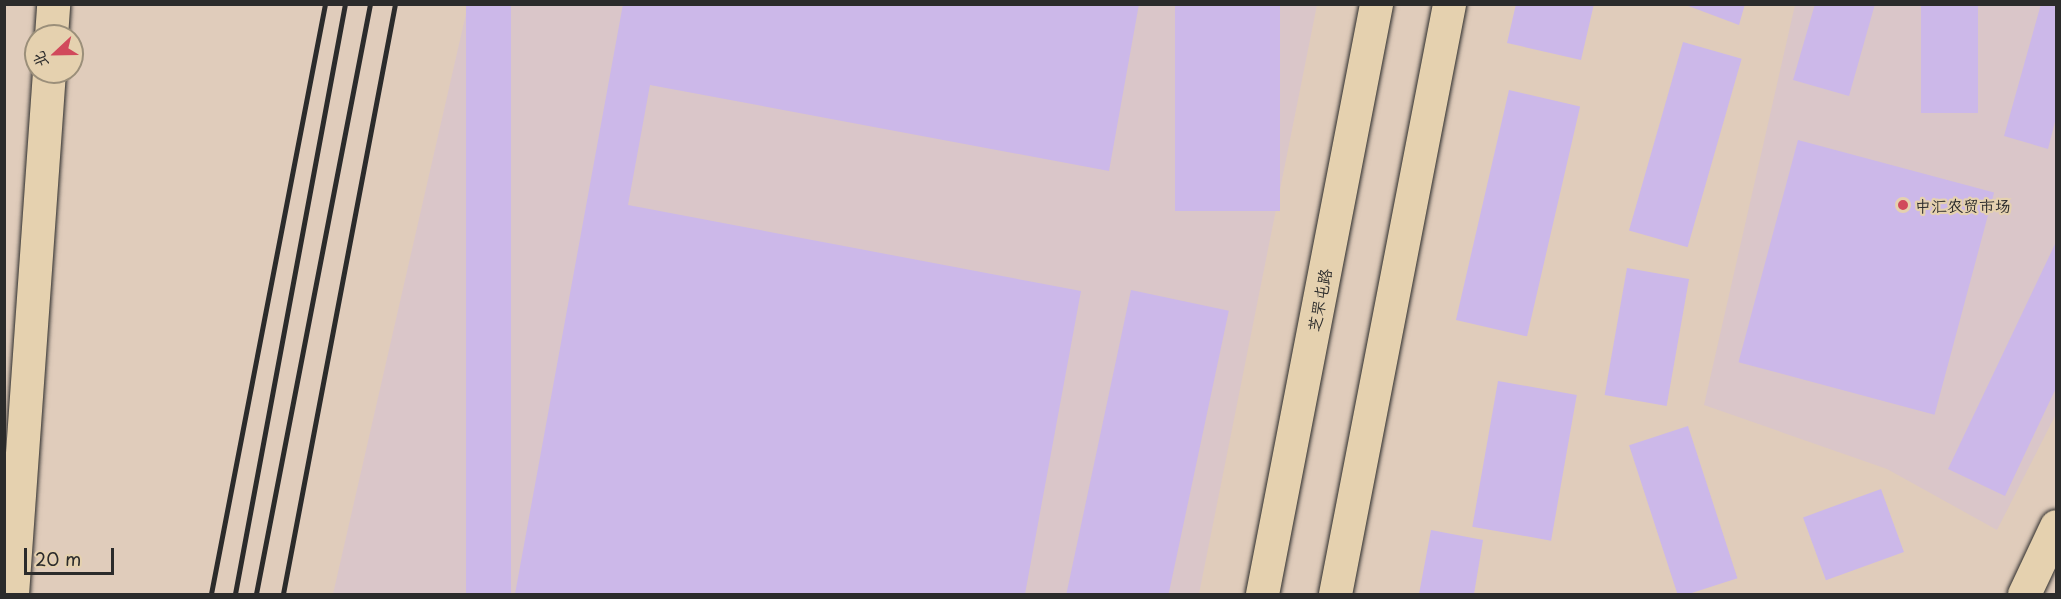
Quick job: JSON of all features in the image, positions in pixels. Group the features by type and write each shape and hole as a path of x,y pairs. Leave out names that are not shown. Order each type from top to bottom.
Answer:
{"main road":[{"path":"52,24 53,4"},
{"name":"芝罘屯路","path":"1262,594 1376,4"},
{"path":"1335,594 1449,4"},
{"path":"12,594 48,84"},
{"path":"2024,594 2056,526"}],"shaded area":[{"path":"468,5 1317,5 1199,594 333,594"},
{"name":"中汇农贸市场","path":"1795,5 2056,5 2056,414 1997,530 1887,469 1704,405"}],"building":[{"path":"466,4 511,4 511,594 466,594"},
{"path":"623,4 1139,4 1109,171 650,85 628,205 1081,291 1025,594 515,594"},
{"path":"1175,4 1280,4 1280,211 1175,211"},
{"path":"1516,4 1594,4 1581,60 1507,43"},
{"path":"1683,4 1745,4 1739,25"},
{"path":"1815,4 1875,4 1849,96 1793,80"},
{"path":"1921,4 1978,4 1978,113 1921,113"},
{"path":"2041,4 2056,4 2056,118 2048,149 2004,136"},
{"path":"1683,42 1742,59 1688,247 1629,230"},
{"path":"1509,90 1580,106 1527,336 1456,320"},
{"path":"1798,140 1994,193 1935,415 1738,362"},
{"path":"2056,242 2056,388 2005,496 1948,469"},
{"path":"1627,268 1689,279 1667,406 1605,395"},
{"path":"1131,290 1229,311 1169,594 1067,593"},
{"path":"1498,381 1577,395 1551,541 1472,527"},
{"path":"1688,426 1737,578 1689,594 1677,594 1629,445"},
{"path":"1881,489 1904,552 1826,580 1803,517"},
{"path":"1431,530 1483,540 1474,594 1419,594"}],"railway":[{"path":"211,594 325,4"},
{"path":"235,594 345,4"},
{"path":"256,594 370,4"},
{"path":"283,594 395,4"}],"place":[{"name":"中汇农贸市场","path":"1903,205"}]}
